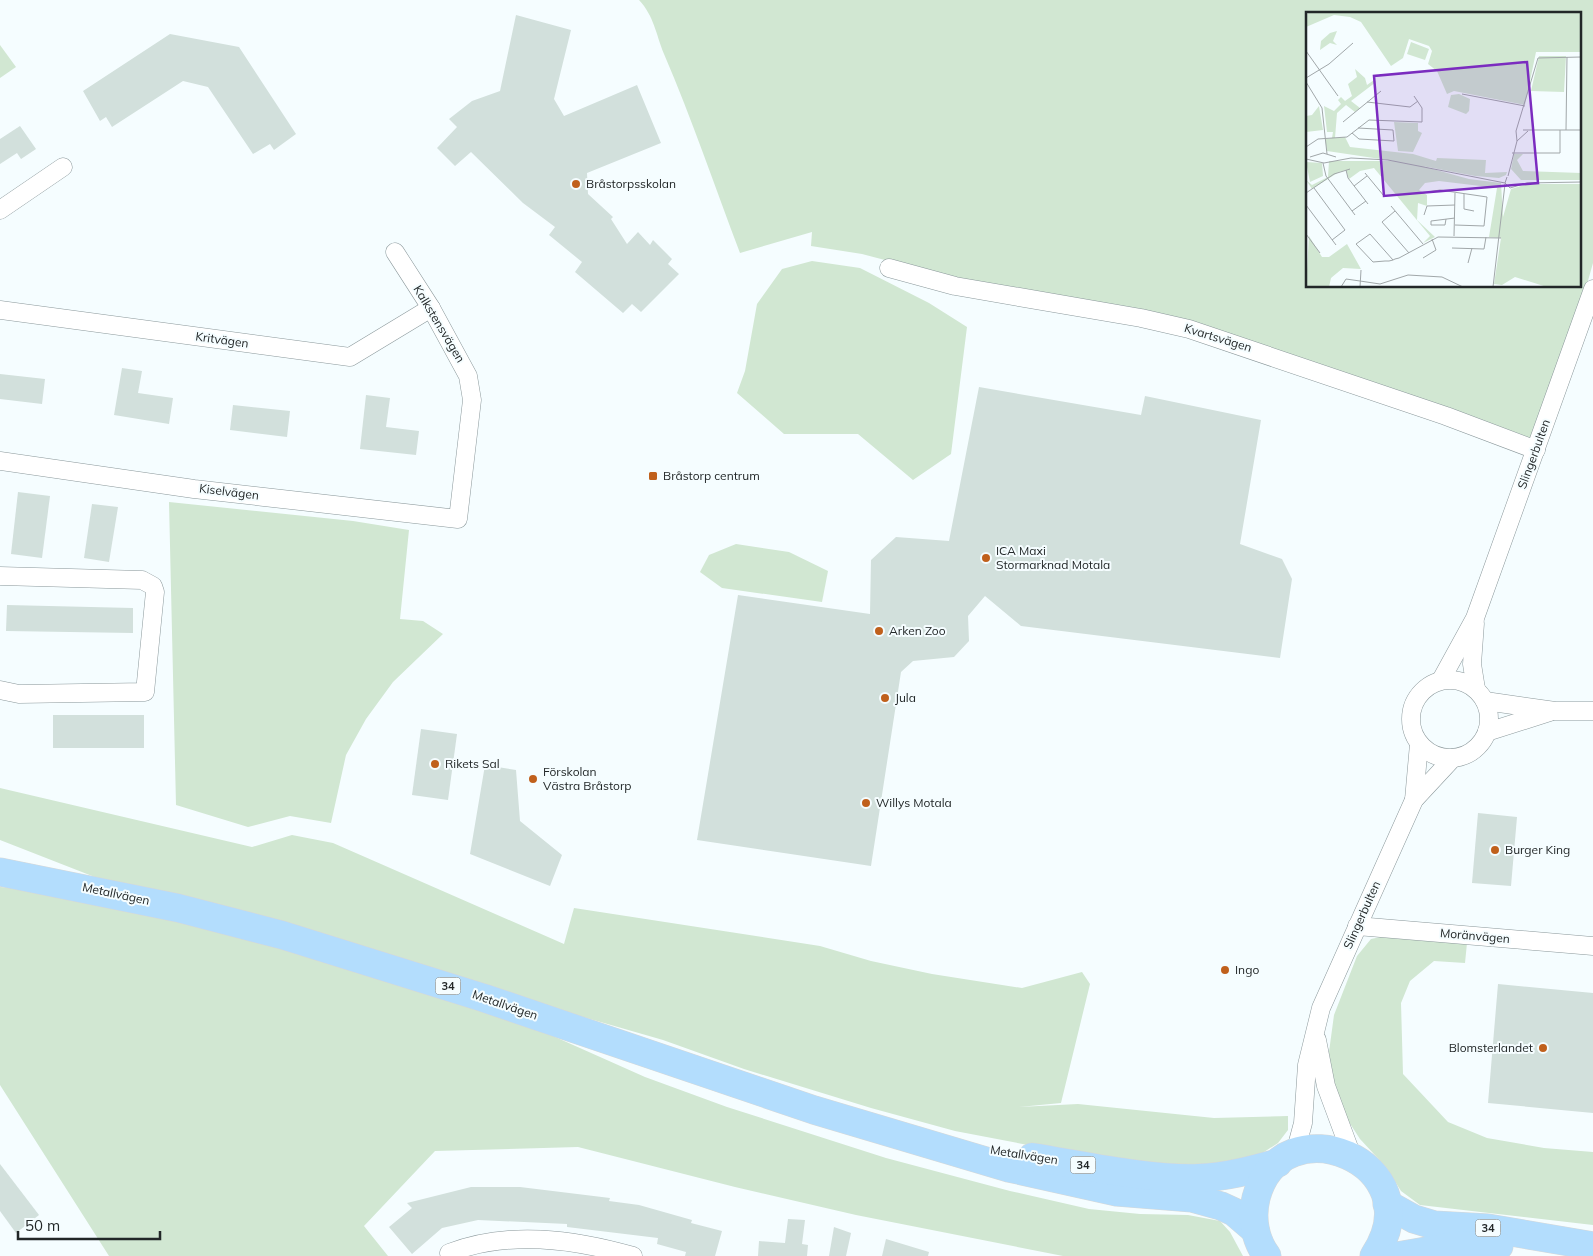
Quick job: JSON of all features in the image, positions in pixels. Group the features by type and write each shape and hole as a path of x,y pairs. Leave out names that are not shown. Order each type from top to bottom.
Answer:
{"main road":[{"name":"Metallvägen","path":"0,872 169,906 282,935 391,968 739,1086 1009,1168 1117,1192 1192,1198 1210,1202 1234,1212 1255,1230"},
{"name":"Metallvägen","path":"888,1131 1012,1154 1171,1177 1199,1178 1222,1176 1287,1158"},
{"name":"34","path":"1267,1256 1255,1230 1254,1212 1257,1193 1269,1172 1287,1158 1306,1149 1330,1149 1352,1156 1363,1163 1379,1181 1387,1204 1387,1226 1380,1247 1374,1256"},
{"name":"34","path":"1387,1204 1414,1219 1434,1224 1488,1228 1593,1248"},
{"name":"34","path":"1397,1256 1461,1245 1593,1248"}],"street":[{"path":"0,210 63,167"},
{"name":"Kalkstensvägen","path":"395,252 465,366 471,387 458,519"},
{"name":"Kvartsvägen","path":"889,268 955,286 1141,318 1189,329 1446,416 1536,450"},
{"name":"Slingerbulten","path":"1441,680 1475,618 1593,289"},
{"name":"Kritvägen","path":"0,310 350,357 431,308"},
{"name":"Kiselvägen","path":"0,460 194,488 458,519"},
{"path":"0,576 142,580 153,586 155,592 145,692 19,694 0,690"},
{"name":"Slingerbulten","path":"1475,618 1472,664 1481,695"},
{"path":"1481,695 1489,719 1487,732 1481,743 1471,752 1453,758 1431,753 1419,744 1411,727 1413,705 1422,690 1441,680 1456,679 1481,695 1555,711 1593,711"},
{"path":"1487,732 1555,711"},
{"name":"Slingerbulten","path":"1414,800 1419,744"},
{"name":"Slingerbulten","path":"1287,1158 1304,1123 1308,1064 1321,1008 1356,926 1414,800 1453,758"},
{"name":"Moränvägen","path":"1356,926 1593,946"},
{"name":"Slingerbulten","path":"1316,1032 1326,1086 1352,1156"},
{"path":"449,1253 478,1243 501,1239 536,1238 633,1256"}],"green space":[{"path":"639,0 1593,0 1593,263 1574,330 1531,445 1177,322 957,279 862,254 811,246 812,232 740,253 694,128 648,12"},
{"path":"0,45 16,67 0,78"},
{"path":"812,261 860,268 929,303 967,327 951,454 913,480 858,434 784,434 737,393 745,371 757,304 782,269"},
{"path":"169,502 353,521 409,530 400,619 423,621 443,634 393,682 366,719 346,755 331,823 290,816 248,827 176,805"},
{"path":"736,544 789,552 828,571 822,602 722,588 700,572 709,555"},
{"path":"0,788 252,847 292,835 333,843 564,944 574,908 820,946 871,961 932,974 1022,988 1082,972 1090,984 1061,1103 1019,1107 1078,1104 1214,1118 1288,1116 1288,1130 1278,1143 1264,1152 1240,1162 1194,1169 1054,1150 955,1131 871,1108 744,1069 663,1040 375,957 645,1077 727,1107 886,1158 1010,1191 1089,1209 1140,1214 1188,1215 1220,1221 1230,1232 1243,1256 1063,1256 856,1215 735,1187 578,1147 435,1151 364,1226 388,1256 109,1256 0,1085 0,887 151,899 0,840"},
{"path":"1390,935 1467,943 1465,963 1434,961 1410,981 1401,1003 1403,1074 1448,1122 1487,1138 1544,1148 1593,1152 1593,1225 1420,1205 1401,1191 1386,1167 1360,1139 1347,1119 1332,1083 1329,1052 1334,1015 1357,956 1371,939"}],"building":[{"path":"516,15 571,30 554,99 564,116 637,85 661,143 587,173 588,194 613,217 611,219 627,244 638,232 650,245 653,240 672,259 668,264 679,274 641,312 632,304 623,313 575,272 582,262 549,235 555,227 523,203 471,152 455,166 437,148 457,127 449,119 472,101 500,91"},
{"path":"170,34 239,47 296,134 274,150 270,144 253,154 208,87 183,81 112,127 106,117 100,121 83,91"},
{"path":"20,126 36,149 21,159 17,153 0,164 0,139"},
{"path":"122,368 142,371 138,393 173,398 169,424 114,415"},
{"path":"0,374 45,379 42,404 0,399"},
{"path":"979,387 1141,415 1145,396 1261,420 1240,544 1282,559 1292,579 1280,658 1021,626 985,596 968,616 969,641 954,657 913,661 901,672 871,866 697,840 738,595 870,614 871,560 896,537 949,541"},
{"path":"366,395 390,398 386,427 419,431 416,455 360,449"},
{"path":"233,405 290,411 287,437 230,430"},
{"path":"18,492 50,496 42,558 11,554"},
{"path":"92,504 118,507 109,562 84,558"},
{"path":"7,605 133,608 133,633 6,631"},
{"path":"53,715 144,715 144,748 53,748"},
{"name":"Rikets Sal","path":"421,729 457,734 448,800 412,795"},
{"path":"485,765 516,770 520,821 562,855 550,886 470,854"},
{"name":"Burger King","path":"1478,813 1517,817 1511,886 1472,883"},
{"name":"Blomsterlandet","path":"1498,984 1593,993 1593,1113 1488,1103"},
{"path":"0,1164 39,1215 16,1233 0,1211"},
{"path":"471,1187 520,1187 610,1198 609,1201 639,1205 692,1220 691,1223 722,1231 715,1256 685,1256 686,1252 657,1244 658,1238 567,1227 567,1224 478,1220 442,1228 412,1254 389,1227 412,1208 407,1203"},
{"path":"788,1219 805,1220 802,1244 808,1245 807,1256 758,1256 759,1241 785,1243"},
{"path":"834,1227 851,1233 846,1256 829,1256"},
{"path":"886,1239 929,1252 928,1256 882,1256"}],"place":[{"name":"Bråstorpsskolan","path":"576,184"},
{"name":"Bråstorp centrum","path":"653,476"},
{"name":"ICA Maxi Stormarknad Motala","path":"986,558"},
{"name":"Arken Zoo","path":"879,631"},
{"name":"Jula","path":"885,698"},
{"name":"Rikets Sal","path":"435,764"},
{"name":"Förskolan Västra Bråstorp","path":"533,779"},
{"name":"Willys Motala","path":"866,803"},
{"name":"Burger King","path":"1495,850"},
{"name":"Ingo","path":"1225,970"},
{"name":"Blomsterlandet","path":"1543,1048"}]}
